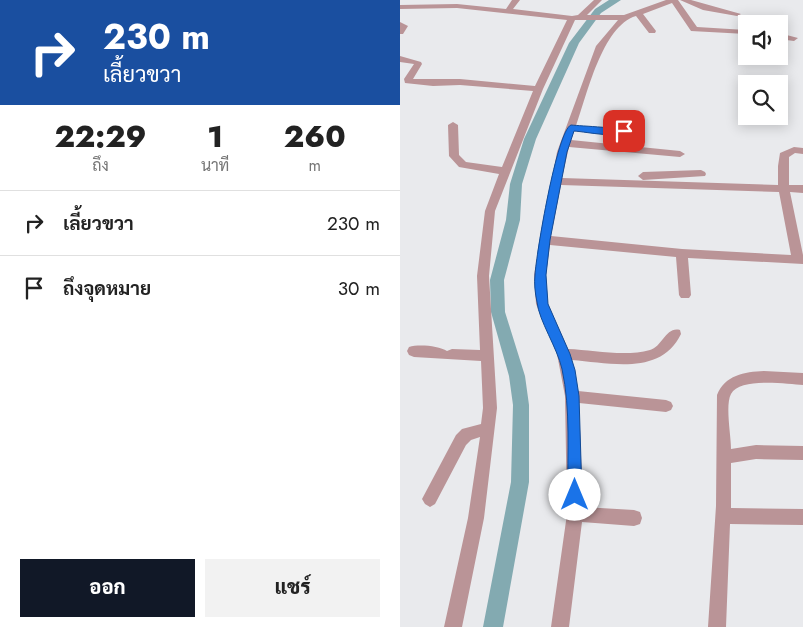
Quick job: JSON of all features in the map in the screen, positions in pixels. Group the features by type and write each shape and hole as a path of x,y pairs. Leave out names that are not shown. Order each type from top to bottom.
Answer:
{"street":[{"path":"508,11 516,0"},
{"path":"454,627 465,580 485,464 490,408 482,276 490,211 538,89 580,18 598,0"},
{"path":"560,627 575,514 572,396 564,354 542,304 540,275 545,240 563,181 565,143 600,46 643,0"},
{"path":"400,16 403,7 459,3 508,11 580,18 627,16 674,0 694,29 738,32"},
{"path":"684,0 706,8 737,14"},
{"path":"627,16 652,32"},
{"path":"400,24 404,26 400,32"},
{"path":"788,37 794,38"},
{"path":"400,59 417,62 418,64 408,81 433,83 460,82 538,89"},
{"path":"453,125 454,156 462,165 505,171"},
{"path":"571,128 615,132 640,127"},
{"path":"565,143 680,154"},
{"path":"545,240 682,253 800,260 784,189 784,155 794,150 803,151"},
{"path":"563,181 582,177 701,174"},
{"path":"563,181 803,189"},
{"path":"682,253 685,295"},
{"path":"564,354 637,358 659,352 675,334"},
{"path":"414,351 487,356"},
{"path":"718,627 724,457 723,400 727,387 737,380 749,377 803,379"},
{"path":"572,396 666,406"},
{"path":"430,499 462,440 467,434 488,429"},
{"path":"724,457 756,452 803,453"},
{"path":"575,514 634,518"},
{"path":"722,516 803,517"}],"waterway":[{"path":"493,627 520,482 521,405 517,376 498,312 497,280 513,220 516,184 530,139 574,43 598,11 616,0"}],"route":[{"path":"575,495 572,396 568,370 564,354 542,304 540,275 562,152 571,128 608,132 624,131"}]}
